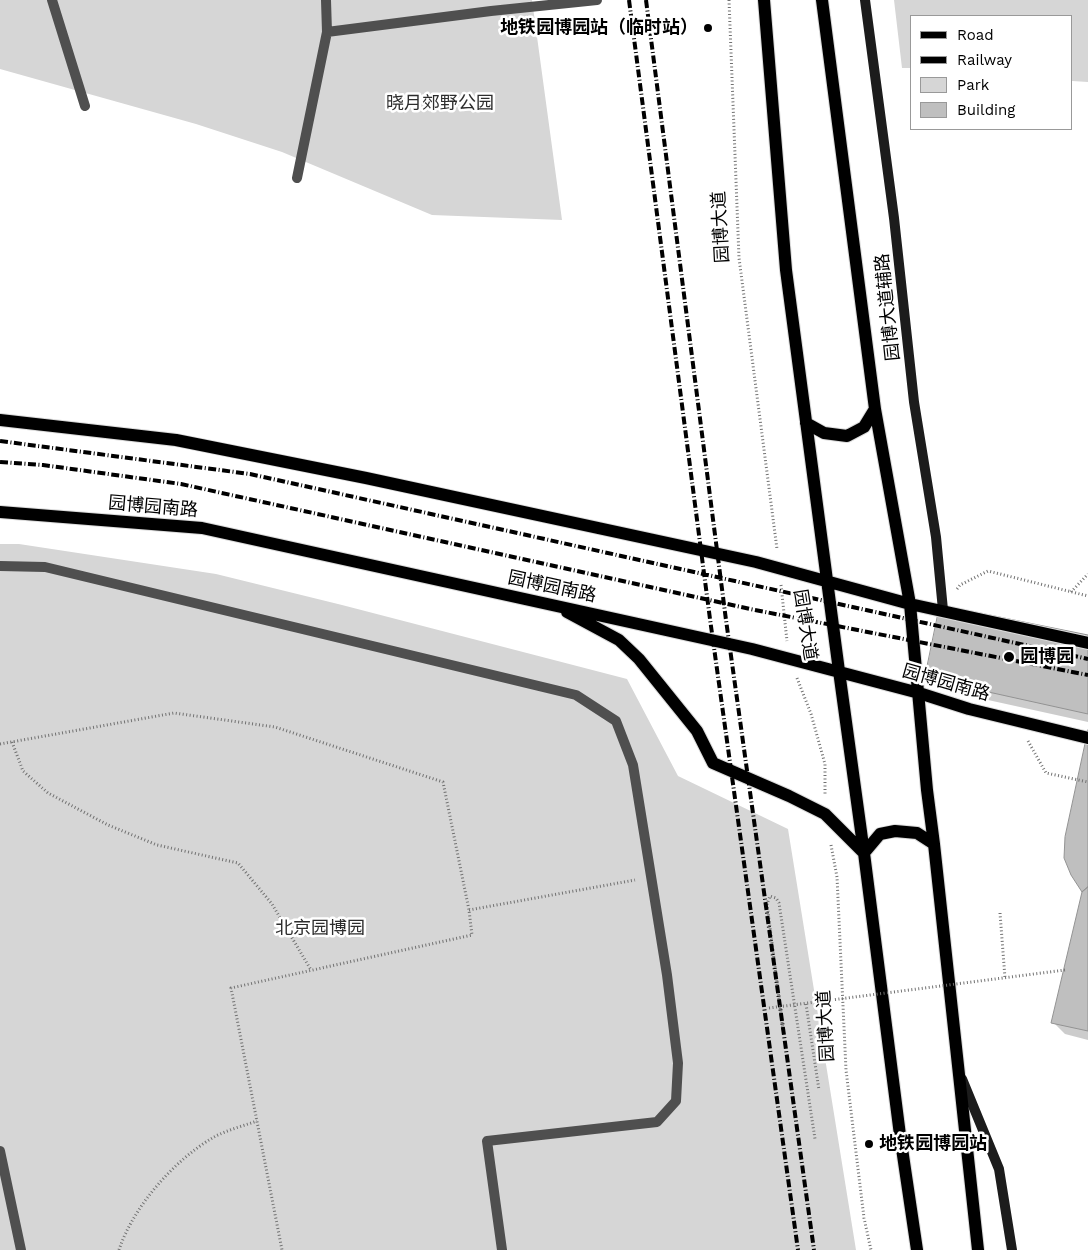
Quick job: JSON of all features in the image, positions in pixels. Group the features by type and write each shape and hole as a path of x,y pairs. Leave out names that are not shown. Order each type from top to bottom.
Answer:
{"main road":[{"name":"园博大道","path":"764,0 786,270 900,1135 917,1250"},
{"path":"822,0 875,409 910,604 927,790 978,1250"},
{"path":"806,423 824,433 847,436 864,428 875,409"},
{"path":"0,420 176,440 375,480 756,562 910,604 1088,643"},
{"name":"园博园南路","path":"0,512 202,528 752,648 1017,721 1088,738"},
{"path":"553,605 619,640 639,659 697,731 712,763 825,814 864,852 880,834 895,831 917,833 934,844"}],"street":[{"name":"园博大道辅路","path":"865,0 894,218 914,402 936,537 943,610"},
{"path":"958,1070 1000,1169 1012,1250"}],"lane":[{"path":"52,0 85,106"},
{"path":"297,178 327,32 326,0"},
{"path":"327,32 596,0"},
{"path":"0,566 45,567 576,695 616,721 633,765 651,877 678,1062 676,1101 657,1122 487,1141 502,1250"},
{"path":"0,1151 21,1250"}],"path":[{"name":"园博大道","path":"728,0 739,258 779,568 788,658 811,714 825,764 825,814 837,877 846,1070 864,1218 871,1250"},
{"path":"943,610 960,585 988,571 1088,596"},
{"path":"1071,592 1088,574"},
{"path":"0,744 174,713 275,727 443,782 469,910 472,935 231,988 282,1250"},
{"path":"1017,721 1046,773 1088,782"},
{"path":"12,742 23,770 56,798 108,825 157,845 238,863 272,904 311,970"},
{"path":"469,910 651,877"},
{"path":"783,1030 767,904 770,896 776,898 779,903 815,1139"},
{"path":"1000,913 1005,978"},
{"path":"769,1008 1065,970"},
{"path":"806,1004 820,1090"},
{"path":"119,1250 146,1198 176,1166 214,1137 257,1121"}],"green space":[{"name":"晓月郊野公园","path":"0,0 532,0 562,220 432,215 282,152 196,124 0,69"},
{"path":"894,0 1088,0 1088,82 1073,81 1073,15 910,15 910,68 902,68"},
{"name":"北京园博园","path":"0,544 19,544 216,574 627,679 678,776 788,829 856,1250 0,1250"}],"building":[{"name":"园博园","path":"940,605 1088,635 1088,714 925,678"},
{"path":"1088,730 1088,887 1082,892 1071,875 1064,858 1065,837"},
{"path":"1088,887 1088,1031 1051,1023 1082,892"}],"railway":[{"path":"629,0 710,619 798,1250"},
{"path":"646,0 726,620 814,1250"},
{"path":"0,441 250,474 1088,659"},
{"path":"0,462 43,465 181,484 750,609 1088,675"}],"place":[{"name":"地铁园博园站（临时站）","path":"708,28"},
{"name":"园博园","path":"1009,657"},
{"name":"地铁园博园站","path":"869,1144"}]}
